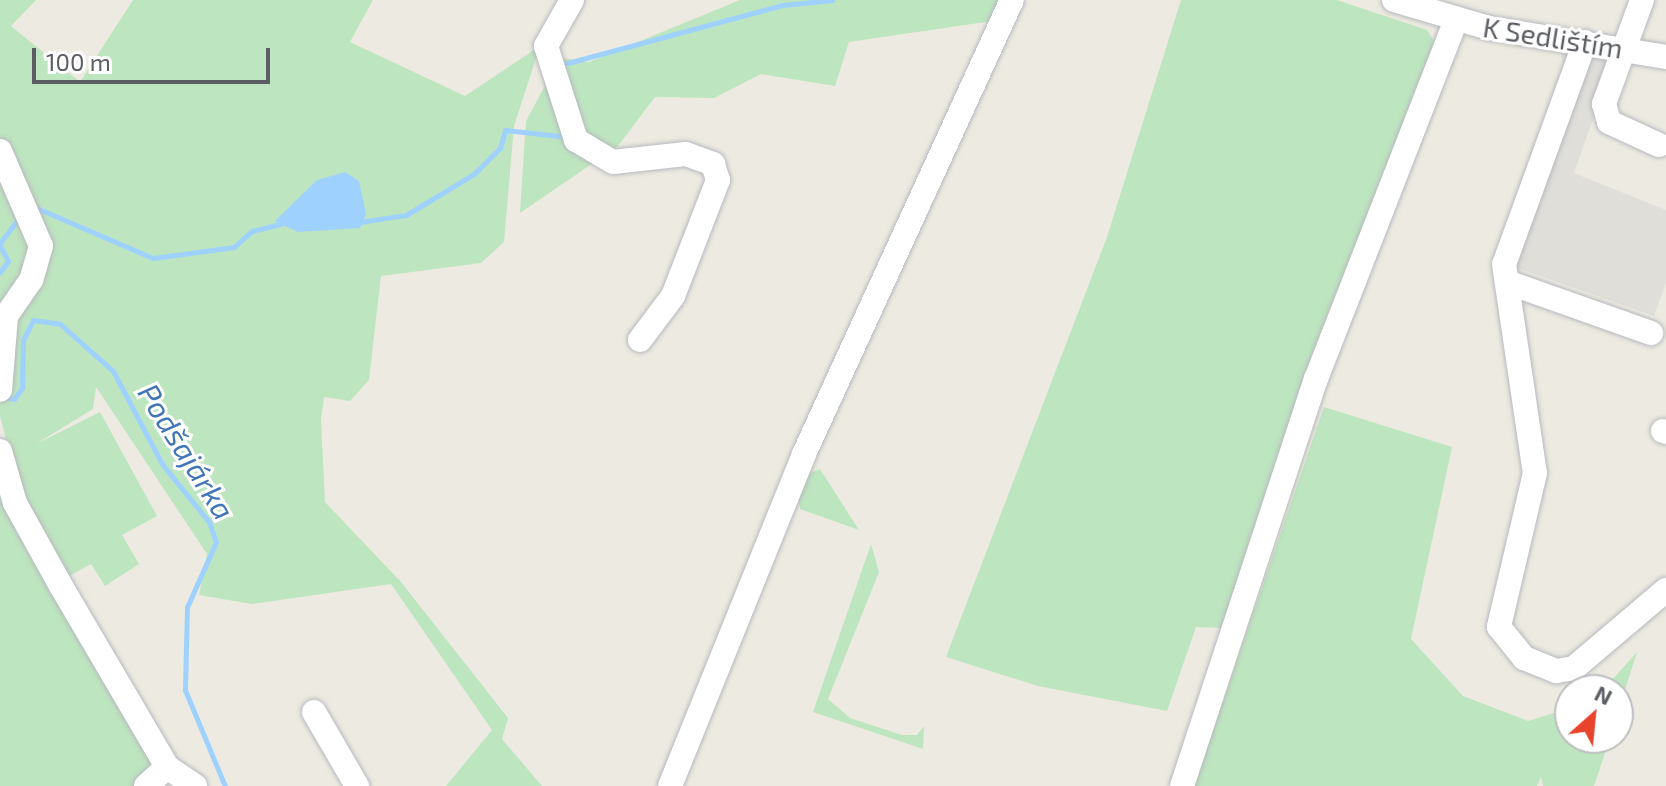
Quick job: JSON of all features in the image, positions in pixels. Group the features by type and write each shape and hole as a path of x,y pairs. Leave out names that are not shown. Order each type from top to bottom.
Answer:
{"street":[{"path":"572,0 546,46 576,140 613,162 686,154 713,164 718,180 673,296 640,340"},
{"path":"670,786 804,454 1012,0"},
{"name":"K Sedlištím","path":"1394,0 1456,20 1666,57"},
{"path":"1642,0 1628,48 1604,104 1609,122 1659,145"},
{"path":"1182,786 1316,379 1456,20"},
{"path":"1585,42 1504,264 1535,473 1502,606 1507,643 1541,666 1574,668 1666,590"},
{"path":"0,151 41,246 31,280 6,316 0,388"},
{"path":"1507,282 1651,333"},
{"path":"0,451 15,503 167,767 195,786"},
{"path":"314,712 357,786"},
{"path":"146,786 167,767"}],"shaded area":[{"path":"1560,50 1614,60 1574,173 1666,210 1666,283 1654,316 1495,260 1563,65"}],"green space":[{"path":"0,0 36,0 11,26 80,82 133,0 373,0 350,42 465,96 540,46 514,126 504,242 481,263 381,276 369,380 350,401 324,397 321,420 325,502 401,582 508,718 502,739 542,786 446,786 492,730 391,584 252,604 199,595 207,554 96,387 93,409 36,444 100,412 157,516 122,535 139,564 105,586 91,564 64,579 24,509 0,416"},
{"path":"740,0 1002,0 992,21 849,42 835,86 761,74 714,98 655,97 618,146 520,213 526,121 560,58 589,62"},
{"path":"1181,0 1337,0 1427,30 1435,43 1222,628 1196,627 1167,711 1038,686 946,657 1107,237"},
{"path":"1324,407 1452,447 1411,639 1463,696 1528,721 1554,713 1554,754 1605,754 1594,786 1543,786 1541,777 1537,786 1194,786"},
{"path":"820,469 859,530 800,509 797,489 804,475"},
{"path":"0,496 153,756 150,775 138,786 0,786"},
{"path":"871,544 879,572 828,699 850,718 902,735 917,735 924,726 923,749 813,712"},
{"path":"1637,652 1630,674 1617,674"}],"water":[{"path":"345,172 359,181 366,214 360,228 298,232 275,221 317,180"}],"waterway":[{"path":"560,65 782,5 833,0"},
{"path":"360,222 406,215 474,174 500,148 505,130 568,137"},
{"path":"32,206 153,258 234,247 252,231 283,223"},
{"path":"0,243 21,215"},
{"name":"Podšajárka","path":"0,246 8,261 0,272"},
{"name":"Podšajárka","path":"3,397 14,399 22,388 23,340 33,320 60,324 113,371 162,464 209,522 216,542 187,607 185,690 225,786"}]}
